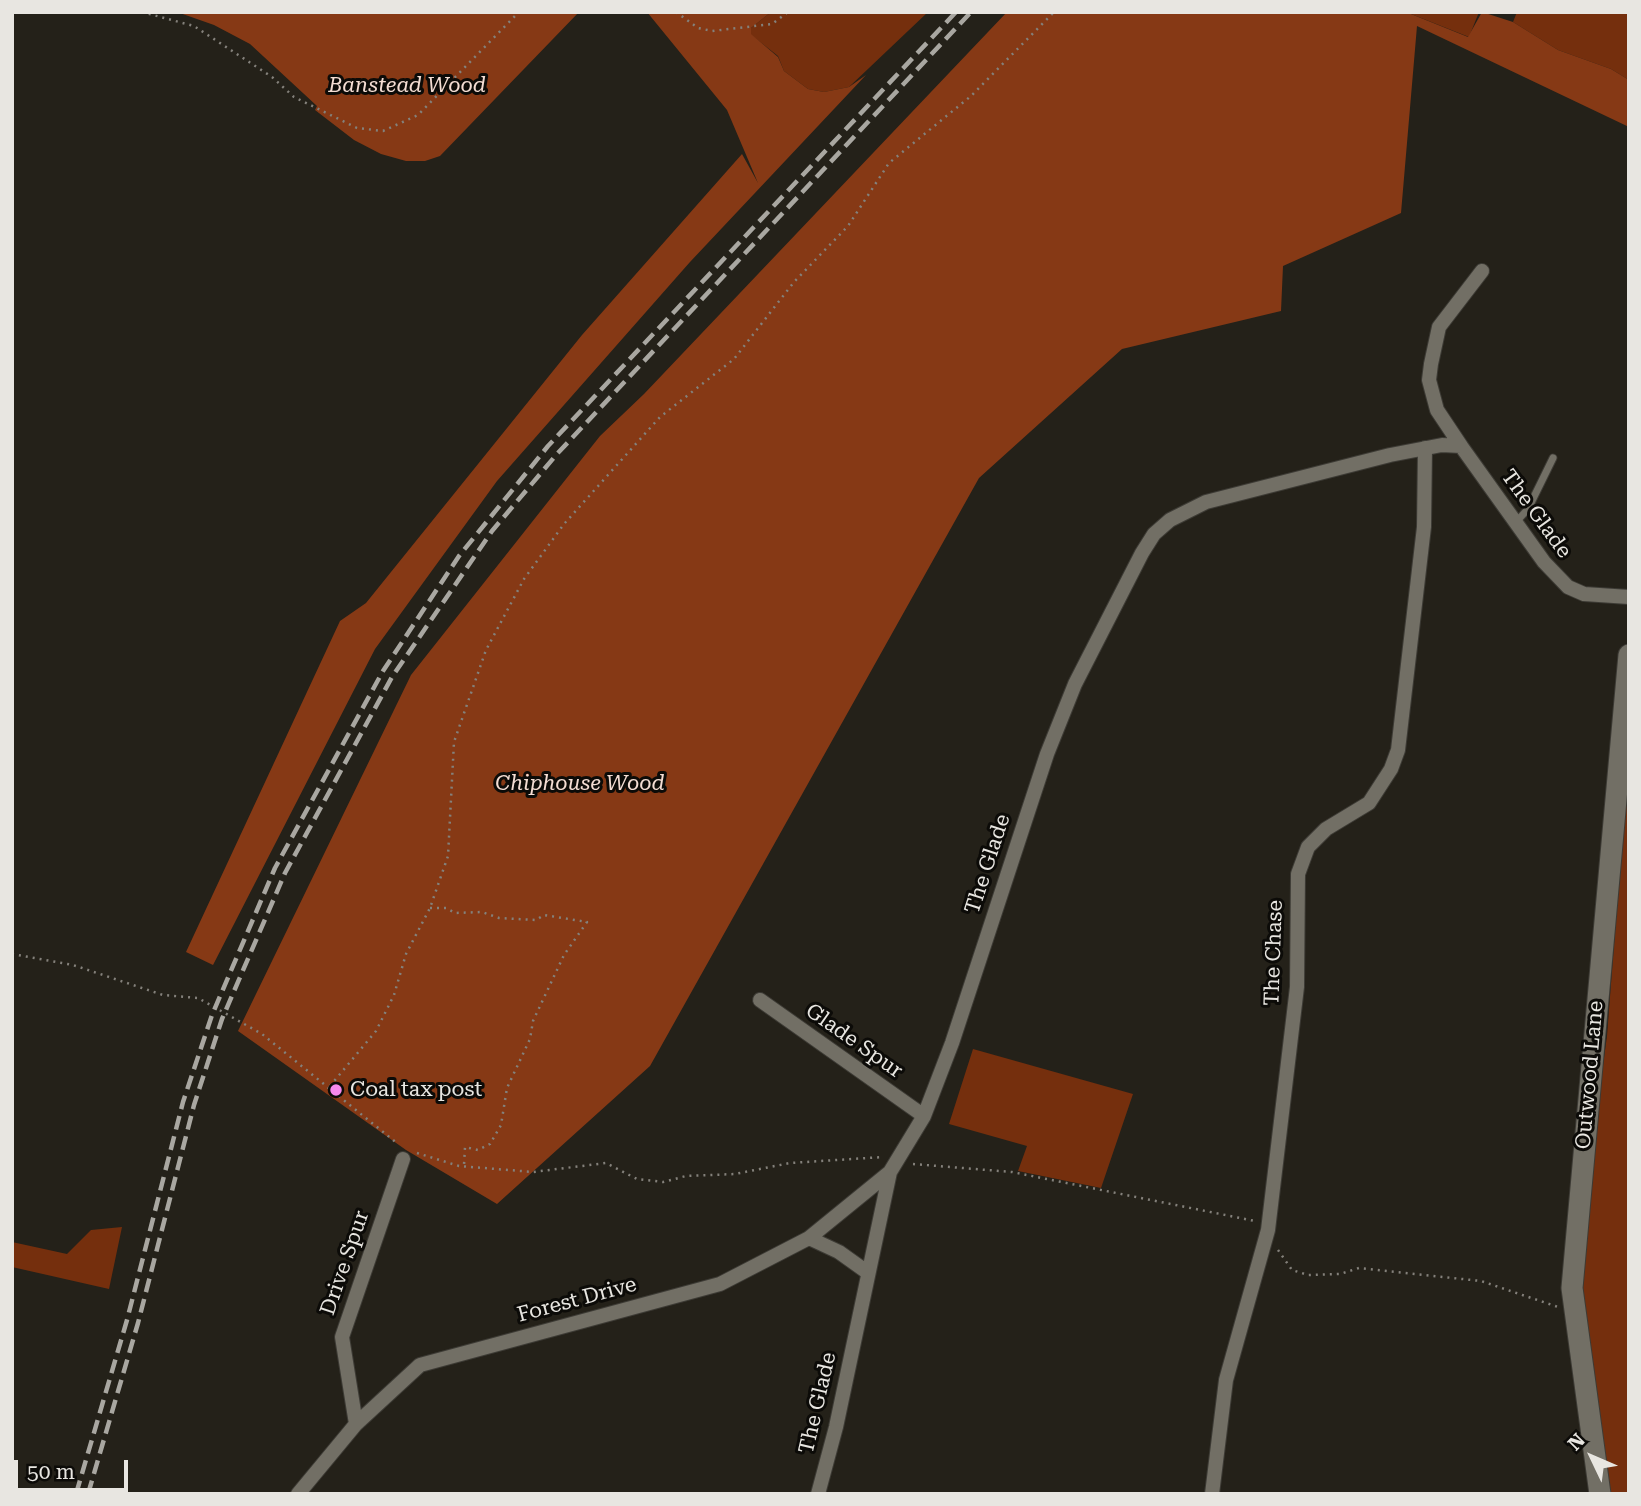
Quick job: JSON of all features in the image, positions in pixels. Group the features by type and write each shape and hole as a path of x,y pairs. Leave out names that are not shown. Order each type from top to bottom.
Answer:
{"main road":[{"name":"Outwood Lane","path":"1600,1494 1572,1288 1629,655"}],"street":[{"name":"The Glade","path":"1482,271 1439,327 1429,380 1437,410 1544,562 1568,587 1584,594 1629,597"},
{"name":"The Glade","path":"818,1494 836,1427 867,1272 893,1167 924,1116 952,1043 1047,754 1075,684 1154,534 1187,509 1206,502 1425,448 1461,446"},
{"name":"The Chase","path":"1212,1494 1226,1380 1268,1230 1297,987 1298,874 1308,847 1325,829 1369,803 1391,769 1398,750 1424,527 1425,448"},
{"name":"Glade Spur","path":"760,1000 924,1116"},
{"name":"Drive Spur","path":"356,1424 342,1337 403,1159"},
{"name":"Forest Drive","path":"298,1494 356,1424 420,1365 720,1284 809,1238 893,1167"},
{"path":"809,1238 839,1252 867,1272"}],"lane":[{"path":"1516,522 1528,509 1553,458"}],"path":[{"path":"142,12 194,26 272,77 294,97 357,128 383,131 418,115 519,12"},
{"path":"676,12 698,29 712,31 772,24 788,12"},
{"path":"330,1086 376,1031 394,995 406,954 430,908 448,856 454,742 486,650 524,579 564,524 660,417 734,359 794,282 848,226 889,163 971,96 1054,12"},
{"path":"430,908 446,908 454,913 482,912 499,918 536,920 544,915 587,922 564,955 533,1021 530,1039 507,1088 501,1125 490,1144 478,1150 465,1147 464,1164"},
{"path":"12,954 73,965 163,995 198,998 262,1034 330,1086 378,1130 406,1150 445,1163 533,1172 606,1163 638,1179 663,1182 686,1176 736,1174 790,1163 886,1156 893,1167 1012,1172 1257,1222 1268,1230 1292,1270 1308,1275 1340,1274 1359,1268 1481,1280 1576,1312"}],"shaded area":[{"path":"771,12 928,12 849,87 824,92 808,89 784,71 778,56 750,34 751,28"},
{"path":"1406,12 1479,12 1469,37"},
{"path":"1517,12 1629,12 1629,80 1611,69 1558,50 1513,22"},
{"path":"1629,746 1629,1494 1600,1494 1572,1288 1607,1036"},
{"path":"973,1049 1133,1094 1101,1188 1018,1171 1027,1146 949,1124"},
{"path":"122,1227 109,1289 12,1267 12,1242 67,1254 91,1230"}],"green space":[{"name":"Banstead Wood","path":"177,12 579,12 440,156 425,161 406,161 381,154 354,140 315,110 317,106 250,44 214,25"},
{"path":"647,12 771,12 751,28 751,34 778,57 784,71 808,89 824,92 849,87 866,75 690,262 497,481 375,649 213,965 186,952 340,621 366,603 582,335 742,154 758,183 727,110"},
{"name":"Chiphouse Wood","path":"1007,12 1406,12 1468,37 1482,12 1513,22 1558,50 1611,69 1629,80 1629,127 1417,26 1401,213 1283,266 1281,311 1122,349 979,478 650,1066 497,1204 406,1150 238,1031 411,675 600,436 644,394"}],"railway":[{"path":"76,1494 127,1320 183,1102 212,1015 275,868 383,671 459,556 548,446 956,12"},
{"path":"88,1494 138,1323 194,1105 222,1019 285,873 392,677 492,531 557,454 971,12"}],"place":[{"name":"Coal tax post","path":"336,1090"}]}
